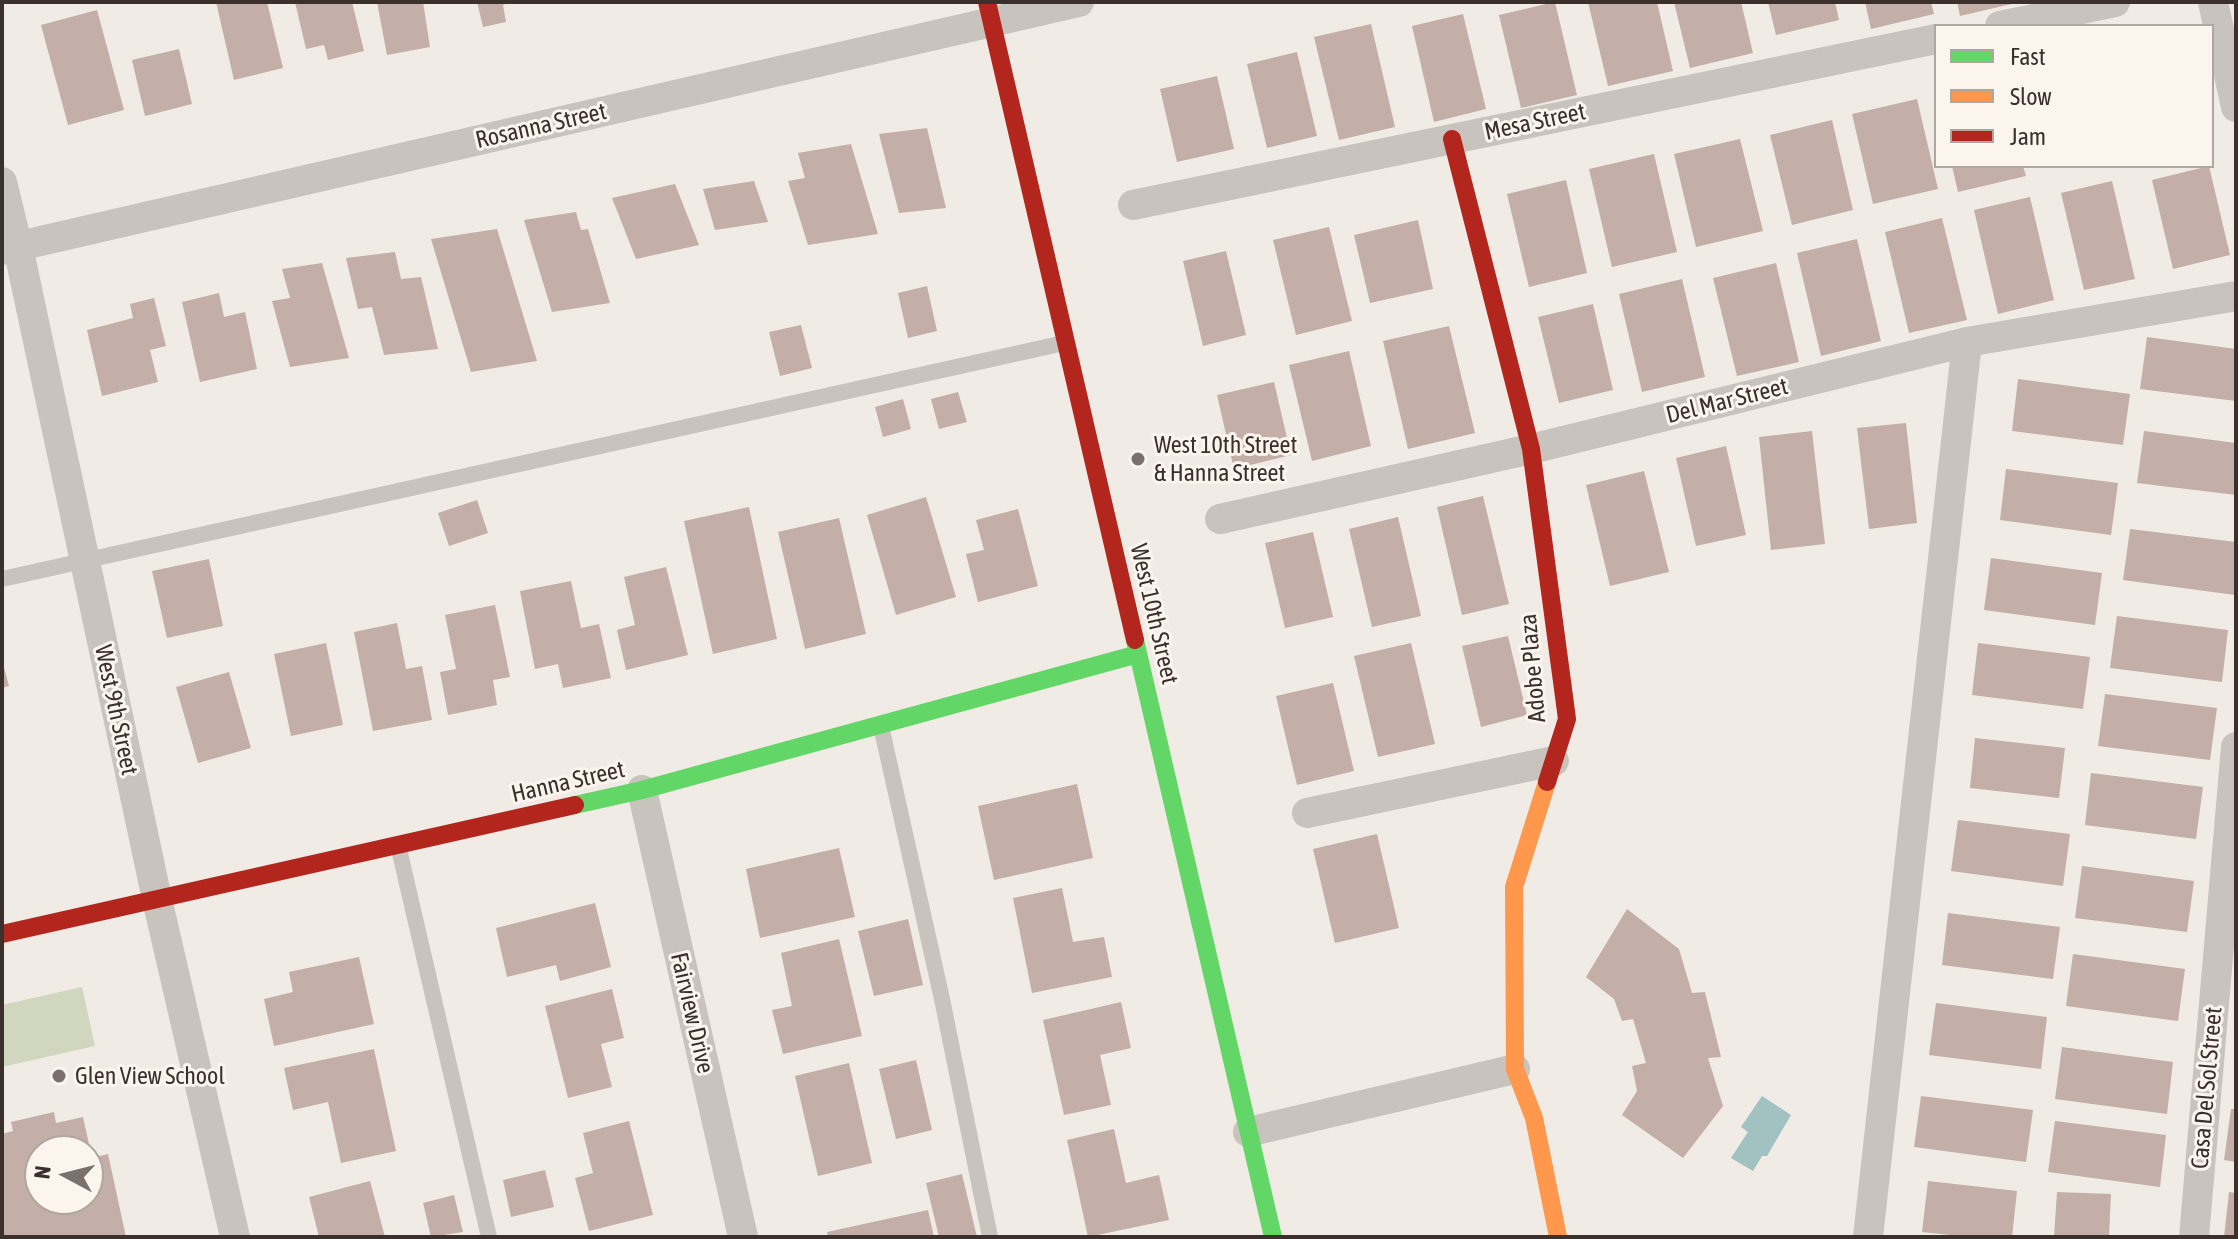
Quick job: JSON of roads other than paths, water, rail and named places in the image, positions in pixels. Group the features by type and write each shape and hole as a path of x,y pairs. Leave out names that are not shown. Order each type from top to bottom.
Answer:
{"street":[{"name":"Rosanna Street","path":"10,248 990,12 1079,2"},
{"path":"2010,24 2115,2"},
{"path":"2213,2 2236,107"},
{"name":"West 10th Street","path":"990,12 1273,1237"},
{"name":"Mesa Street","path":"1133,205 1934,39"},
{"name":"Adobe Plaza","path":"1452,139 1531,449 1567,719 1514,887 1515,1069 1534,1118 1558,1237"},
{"name":"West 9th Street","path":"2,182 10,248 85,561 157,899 235,1237"},
{"name":"Del Mar Street","path":"1220,519 1531,449 1967,342 2236,296"},
{"path":"1868,1237 1967,342"},
{"name":"Hanna Street","path":"2,934 642,790 1138,654"},
{"name":"Casa Del Sol Street","path":"2194,1237 2236,747"},
{"path":"1307,813 1554,761"},
{"name":"Fairview Drive","path":"642,790 743,1237"},
{"path":"1248,1132 1515,1069"}],"lane":[{"path":"2,579 1066,343"},
{"path":"880,724 945,1014 990,1237"},
{"path":"398,845 489,1237"}],"water":[{"path":"1762,1096 1791,1115 1767,1156 1762,1156 1753,1171 1731,1158 1748,1132 1741,1127"}],"place":[{"name":"West 10th Street & Hanna Street","path":"1138,459"},
{"name":"Glen View School","path":"59,1076"}]}
